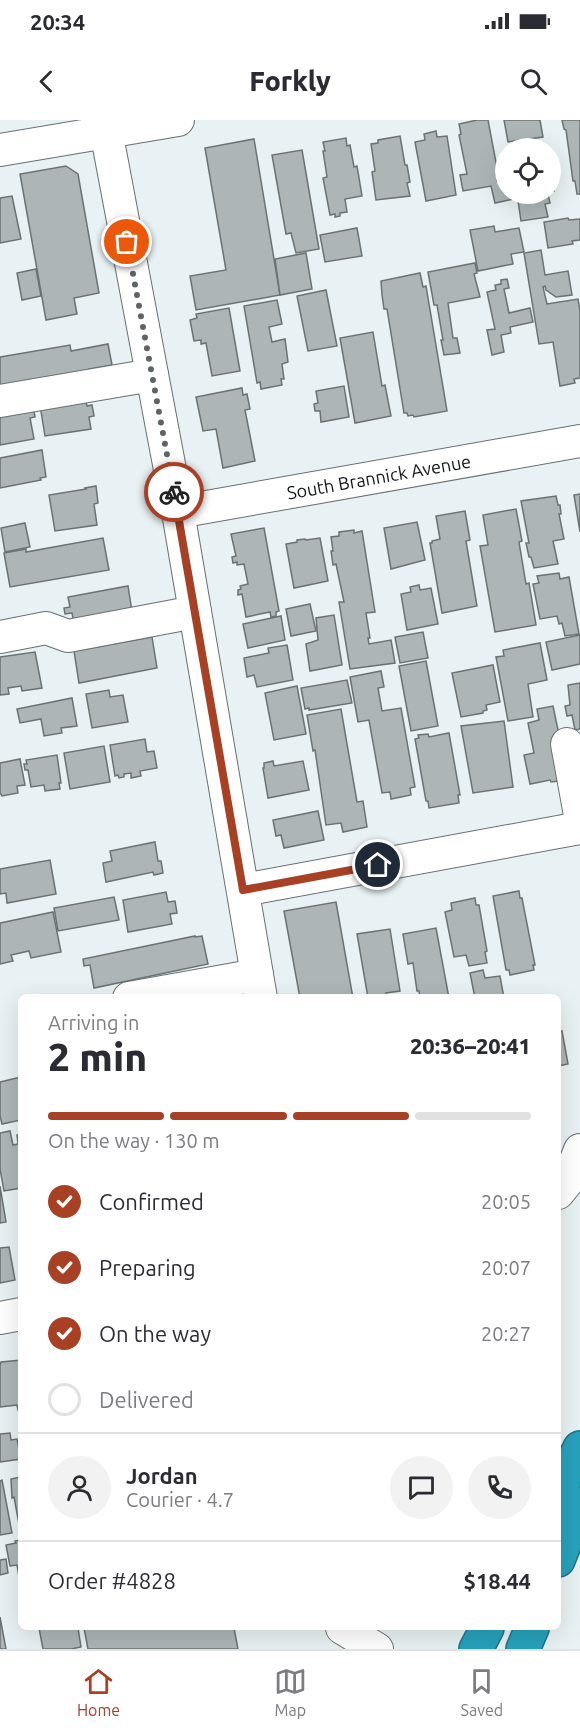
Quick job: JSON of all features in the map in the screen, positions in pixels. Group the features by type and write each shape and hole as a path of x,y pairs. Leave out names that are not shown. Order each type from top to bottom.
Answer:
{"highway":[{"path":"561,1487 580,1448"},
{"path":"561,1552 580,1504"},
{"path":"476,1649 487,1630"},
{"path":"524,1649 531,1630"}],"street":[{"path":"0,150 106,126 177,120"},
{"path":"106,126 178,512 259,986 172,994"},
{"path":"0,401 152,375"},
{"name":"South Brannick Avenue","path":"178,512 580,441"},
{"path":"0,637 46,628 68,636 195,612"},
{"path":"567,744 580,815"},
{"path":"243,890 580,828"},
{"path":"561,1189 567,1182 580,1150"},
{"path":"0,1318 18,1315"},
{"path":"345,1634 377,1649"}],"building":[{"path":"488,120 495,157 495,203 491,186 463,191 460,175 467,174 459,124"},
{"path":"504,120 540,120 543,137 507,138"},
{"path":"562,120 580,120 580,194 577,194 575,181 573,181 566,130"},
{"path":"436,131 437,137 447,136 456,195 426,201 415,142 425,140 424,134"},
{"path":"400,136 410,182 407,183 410,196 376,200 371,144 378,143 378,140"},
{"path":"346,138 347,146 350,145 354,167 357,166 362,196 345,199 347,212 335,217 335,214 330,215 323,178 327,177 323,142"},
{"path":"254,139 280,295 196,310 190,276 226,270 205,148"},
{"path":"302,150 319,249 296,253 291,233 286,234 272,155"},
{"path":"66,166 78,174 99,293 74,298 77,314 46,320 20,174"},
{"path":"12,196 21,239 0,243 0,198"},
{"path":"518,204 545,204 548,217 521,221"},
{"path":"568,218 569,220 580,219 580,240 572,241 573,244 548,248 544,222"},
{"path":"494,226 495,232 519,228 524,252 511,254 513,264 478,271 470,230"},
{"path":"357,228 362,256 325,262 320,235"},
{"path":"541,250 545,275 568,271 572,295 556,297 546,290 545,286 543,287 547,304 578,299 580,311 580,378 574,379 575,383 560,386 553,342 539,344 524,253"},
{"path":"306,253 312,289 280,295 275,259"},
{"path":"475,263 477,273 474,274 480,297 448,303 453,338 457,338 460,353 444,355 437,305 434,305 428,272"},
{"path":"36,269 41,296 22,300 17,273"},
{"path":"420,273 423,287 426,286 447,411 414,417 404,413 387,309 384,309 381,281"},
{"path":"507,279 509,288 504,289 509,313 530,308 533,322 510,327 511,333 501,335 504,352 492,355 487,330 495,329 487,292 496,290 495,285"},
{"path":"326,290 337,346 308,351 297,296"},
{"path":"277,300 282,324 269,327 272,342 285,339 288,362 282,364 284,379 281,379 282,385 261,389 260,382 257,383 244,306"},
{"path":"229,308 240,371 212,376 206,343 201,344 201,340 194,341 190,320 197,318 196,314"},
{"path":"373,332 382,386 385,385 391,416 355,423 340,338"},
{"path":"108,344 112,365 89,369 92,380 0,393 0,357 70,345 71,351"},
{"path":"344,386 349,417 321,422 320,411 315,411 314,404 318,403 316,391"},
{"path":"242,388 243,395 247,394 250,409 245,410 255,461 223,468 216,429 203,431 196,397"},
{"path":"85,397 87,406 92,405 94,416 89,417 91,429 45,436 40,405"},
{"path":"33,406 35,417 30,418 34,439 0,445 0,411"},
{"path":"42,450 46,477 0,488 0,458"},
{"path":"96,486 98,503 94,504 97,525 55,531 49,495"},
{"path":"580,494 580,532 574,495"},
{"path":"556,496 558,505 560,505 561,514 559,514 564,539 553,541 558,564 534,568 526,543 529,543 521,501"},
{"path":"516,509 526,584 529,583 536,625 495,632 480,546 488,545 483,515"},
{"path":"465,511 470,540 466,541 477,606 442,613 430,543 440,539 436,516"},
{"path":"417,522 425,560 391,569 384,528"},
{"path":"25,523 30,547 5,552 1,528"},
{"path":"264,528 279,611 276,612 276,616 271,617 270,612 246,617 242,594 238,595 238,590 241,589 240,586 248,584 244,564 233,563 232,557 236,556 231,534"},
{"path":"354,530 354,533 362,531 375,612 366,613 369,644 391,640 395,663 350,669 339,602 344,602 336,564 333,565 331,537 339,536 339,532"},
{"path":"103,538 109,570 10,587 4,553 26,549 26,552"},
{"path":"320,538 328,581 294,588 286,544 297,542 297,540"},
{"path":"559,573 560,579 569,577 579,634 565,636 562,623 559,624 557,616 540,619 533,584 539,583 537,576"},
{"path":"419,585 420,590 431,588 438,624 407,630 401,594 411,592 410,587"},
{"path":"128,586 133,618 75,629 72,613 65,614 64,608 70,607 68,597"},
{"path":"310,604 316,631 291,636 286,609"},
{"path":"334,615 342,665 310,671 306,644 318,640 316,618"},
{"path":"281,616 285,640 248,648 243,624"},
{"path":"423,632 428,658 400,663 395,637"},
{"path":"580,635 580,664 552,670 546,642"},
{"path":"152,637 157,668 79,683 74,651"},
{"path":"540,643 547,680 528,684 533,717 508,721 496,657 504,656 503,650"},
{"path":"287,645 293,680 257,687 254,675 247,677 244,658 269,653 268,648"},
{"path":"35,652 42,688 22,691 21,686 8,688 9,694 0,695 0,657"},
{"path":"426,661 438,726 411,731 399,666"},
{"path":"493,665 500,702 486,705 487,710 483,713 461,717 452,673"},
{"path":"381,671 384,687 378,688 382,711 401,708 415,787 410,788 411,795 391,799 390,792 382,793 369,720 358,722 350,677"},
{"path":"347,680 352,703 305,709 301,688"},
{"path":"580,683 580,729 575,730 572,715 567,716 565,706 570,705 568,685"},
{"path":"297,686 306,734 274,740 265,693"},
{"path":"109,690 110,697 123,695 128,722 92,728 86,694"},
{"path":"72,698 77,726 61,728 62,733 44,736 41,719 20,723 17,709"},
{"path":"553,706 562,749 559,781 551,782 550,780 530,784 524,755 534,753 528,723 539,720 537,709"},
{"path":"341,709 357,802 363,801 367,827 343,832 341,823 326,825 315,750 313,751 307,715"},
{"path":"504,721 513,787 473,793 461,726"},
{"path":"449,733 460,795 458,795 459,803 429,808 415,739 419,738 418,735 428,734 429,737"},
{"path":"145,739 147,752 154,751 157,768 140,771 141,776 131,778 131,773 119,778 118,775 115,776 110,745"},
{"path":"104,746 110,782 70,789 64,753"},
{"path":"57,755 60,789 45,791 44,785 31,787 28,770 25,770 26,760"},
{"path":"20,759 25,785 17,786 18,793 2,796 0,793 0,763"},
{"path":"273,761 274,766 303,761 309,790 268,798 263,768 264,763"},
{"path":"318,811 324,840 284,848 281,835 276,836 273,820"},
{"path":"155,842 158,861 161,861 163,873 154,875 153,872 106,882 103,863 112,861 110,851"},
{"path":"50,860 56,894 7,903 6,893 0,894 0,869"},
{"path":"519,891 535,965 533,965 534,970 510,975 509,970 506,970 493,896"},
{"path":"166,892 168,902 175,901 177,913 170,914 172,924 128,932 123,900"},
{"path":"114,897 119,920 58,931 54,908"},
{"path":"475,898 476,905 479,905 487,963 469,966 466,955 454,957 445,912 452,910 451,903"},
{"path":"336,902 352,994 299,994 284,911"},
{"path":"53,912 61,952 31,958 29,951 11,955 13,961 0,964 0,923"},
{"path":"436,928 448,994 419,994 417,991 413,963 408,964 403,934"},
{"path":"390,929 400,991 367,994 357,934"},
{"path":"202,936 208,964 94,988 90,965 84,966 83,959"},
{"path":"483,970 485,978 500,976 503,994 474,994 470,973"},
{"path":"561,1031 568,1064 561,1065"},
{"path":"18,1078 18,1121 2,1124 0,1082"},
{"path":"10,1131 13,1145 18,1144 18,1189 4,1191 0,1169 0,1133"},
{"path":"0,1186 6,1222 0,1223"},
{"path":"9,1247 15,1280 0,1283 0,1248"},
{"path":"18,1360 18,1410 17,1405 0,1407 1,1362"},
{"path":"10,1433 11,1440 17,1439 18,1459 0,1462 0,1434"},
{"path":"18,1478 18,1519 14,1497 12,1498 11,1479"},
{"path":"2,1480 12,1533 0,1535 0,1481"},
{"path":"18,1540 18,1571 17,1565 10,1566 6,1545 16,1543 15,1541"},
{"path":"6,1559 8,1573 0,1575 0,1560"},
{"path":"0,1617 6,1649 0,1649"},
{"path":"39,1630 78,1630 81,1647 43,1649"},
{"path":"84,1630 234,1630 238,1649 88,1649"}],"way so far":[{"path":"127,242 174,492"}],"route":[{"path":"174,492 243,890 378,865"}]}
